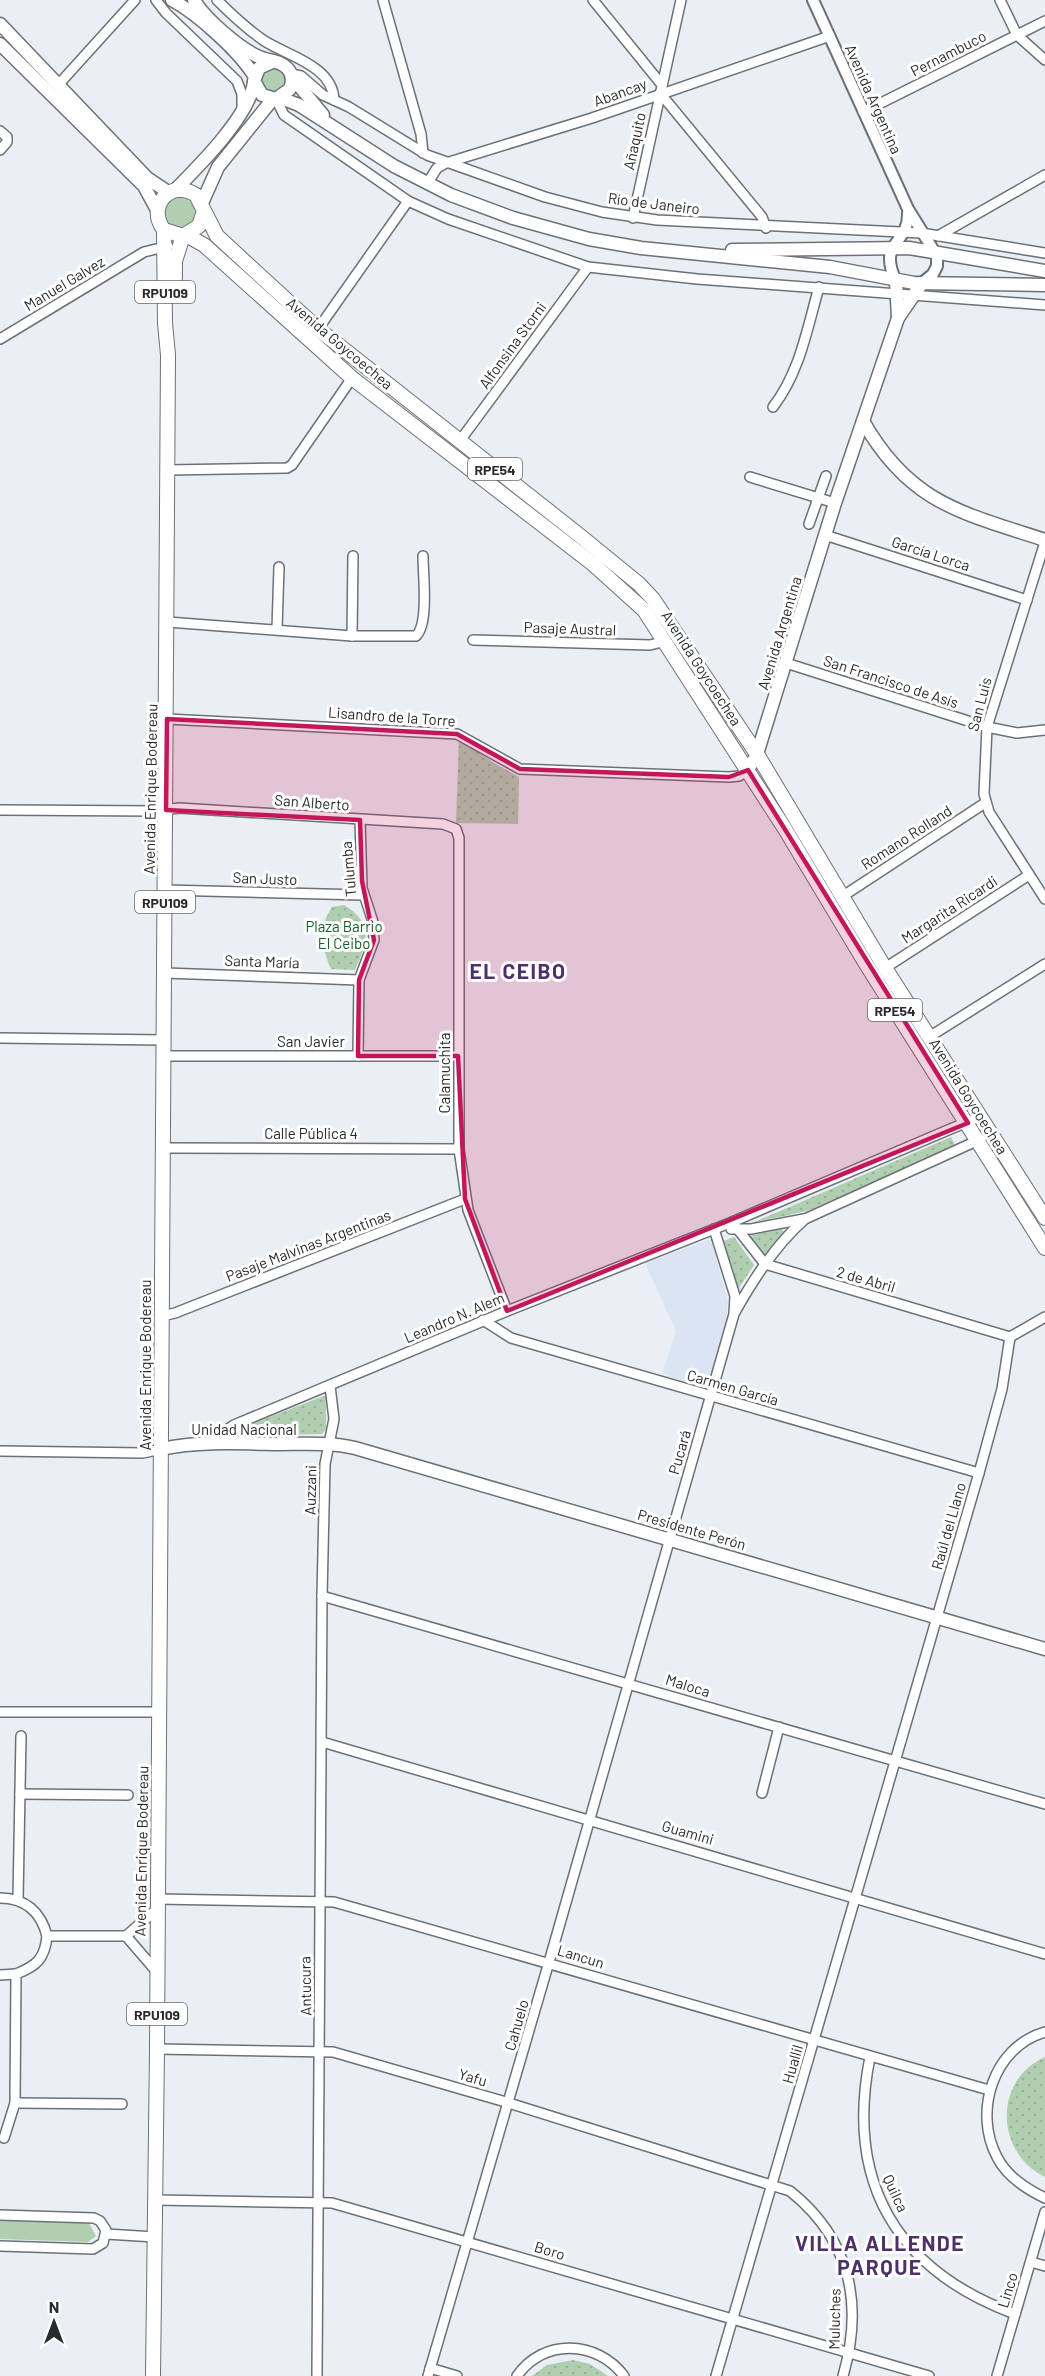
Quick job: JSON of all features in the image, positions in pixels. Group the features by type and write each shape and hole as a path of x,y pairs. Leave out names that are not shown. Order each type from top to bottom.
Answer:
{"main road":[{"path":"172,0 187,9 240,58 254,79 258,92 294,103 427,184 513,218 589,239 641,248 821,266 897,287 922,283 1045,285"},
{"path":"194,0 203,12 248,52 284,65 309,100 339,130"},
{"name":"RPE54","path":"0,24 147,178 172,191 191,192 203,216"},
{"path":"0,44 144,186 157,210 163,229"},
{"path":"157,210 160,200 206,158 253,95 254,79 259,68 272,62"},
{"path":"178,241 203,216 218,167 276,99 290,89 292,75"},
{"name":"Avenida Goycoechea","path":"203,216 217,236 318,329 639,584 664,614 757,754 885,968 1045,1218"},
{"name":"RPE54","path":"163,229 178,241"},
{"name":"Avenida Goycoechea","path":"178,241 204,245 352,378 616,583 644,610 748,770 866,964 1045,1248"},
{"name":"Avenida Enrique Bodereau","path":"153,2376 168,622 168,355 174,327 175,261 178,241"},
{"path":"641,248 782,250 892,247 934,250 1045,271"},
{"name":"Avenida Argentina","path":"748,770 757,754 835,503 897,318 922,283"},
{"name":"Avenida Argentina","path":"897,287 897,318"},
{"path":"863,421 893,464 922,491 956,511 1045,541"},
{"name":"Unidad Nacional","path":"161,1449 179,1445 329,1444"},
{"name":"Presidente Perón","path":"329,1444 355,1448 670,1538 1045,1649"}],"street":[{"path":"59,84 135,0"},
{"path":"156,0 166,14 237,81 242,94 242,110"},
{"path":"217,0 246,27 275,46 301,58 332,87 334,100"},
{"path":"383,0 421,134 423,153"},
{"path":"593,0 762,217 766,228"},
{"name":"Añaquito","path":"633,218 681,0"},
{"name":"Avenida Argentina","path":"813,0 908,209 921,233 934,250"},
{"path":"1000,0 1017,35 1045,60"},
{"name":"Pernambuco","path":"863,112 1045,21"},
{"name":"Abancay","path":"446,163 592,118 661,89 830,36"},
{"name":"Río de Janeiro","path":"292,75 301,76 323,95 423,153 446,163 545,197 633,218 766,228 921,233 1045,253"},
{"path":"276,99 284,115 408,201 448,219 588,267 687,278 819,287 897,287 913,294 1045,305"},
{"path":"0,130 7,137 7,142 0,150"},
{"path":"427,184 437,168 446,163"},
{"path":"938,236 1045,175"},
{"path":"318,329 408,201"},
{"path":"897,287 889,262 892,247 908,224 908,209"},
{"name":"Manuel Galvez","path":"144,252 163,229"},
{"name":"Manuel Galvez","path":"0,339 144,252 178,241"},
{"path":"922,283 933,274 937,266 934,250"},
{"name":"Alfonsina Storni","path":"459,442 588,267"},
{"path":"773,407 787,389 797,366 819,287"},
{"path":"168,470 287,468 292,465 352,378"},
{"path":"809,524 826,476"},
{"path":"750,477 835,503"},
{"name":"García Lorca","path":"825,535 1027,600"},
{"name":"San Luis","path":"985,802 987,727 1045,541"},
{"path":"352,636 353,556"},
{"path":"168,622 352,636 416,636 421,631 424,621 423,556"},
{"path":"277,629 279,567"},
{"name":"Pasaje Austral","path":"473,640 650,645 666,641"},
{"name":"San Francisco de Asís","path":"786,663 987,727 1017,733 1045,730"},
{"name":"Lisandro de la Torre","path":"167,719 457,734 520,769 729,777 739,776 748,770"},
{"path":"985,802 1045,899"},
{"name":"Romano Rolland","path":"843,896 985,802"},
{"name":"San Alberto","path":"0,810 166,810 179,808 443,824 456,829"},
{"name":"Tulumba","path":"358,1056 359,980 374,940 373,922 363,896 360,820"},
{"name":"Calamuchita","path":"456,829 459,838 459,1149 465,1199 507,1311"},
{"name":"Margarita Ricardi","path":"885,968 1029,875"},
{"name":"San Justo","path":"165,890 363,896"},
{"path":"929,1037 1045,964"},
{"name":"Santa María","path":"165,973 359,980"},
{"path":"0,1038 164,1040"},
{"name":"San Javier","path":"164,1056 458,1056"},
{"name":"Leandro N. Alem","path":"734,1226 981,1116"},
{"path":"952,1129 962,1148"},
{"name":"Leandro N. Alem","path":"734,1314 765,1264 790,1232 805,1219 993,1134"},
{"name":"Calle Pública 4","path":"163,1148 459,1149"},
{"name":"Pasaje Malvinas Argentinas","path":"162,1316 175,1313 465,1199"},
{"name":"Leandro N. Alem","path":"215,1444 217,1436 234,1425 483,1320 714,1229 805,1219"},
{"path":"734,1226 765,1264"},
{"name":"Pucará","path":"629,1682 734,1314 735,1296 714,1229"},
{"name":"2 de Abril","path":"765,1264 1010,1337"},
{"path":"1010,1337 1045,1317"},
{"name":"Carmen García","path":"483,1320 511,1338 979,1473"},
{"name":"Raúl del Llano","path":"895,1759 1002,1389 1010,1337"},
{"name":"Auzzani","path":"322,1596 325,1464 333,1419 330,1386"},
{"path":"0,1451 143,1453 161,1449"},
{"name":"Maloca","path":"322,1596 629,1682 1045,1804"},
{"name":"Antucura","path":"317,2376 321,2052 319,1900 322,1596"},
{"name":"Cahuelo","path":"429,2372 466,2241 509,2103 629,1682"},
{"path":"0,1712 159,1712"},
{"path":"762,1793 779,1727"},
{"path":"18,1900 21,1736"},
{"name":"Guamini","path":"322,1742 1045,1954"},
{"name":"Huallil","path":"716,2376 895,1759"},
{"path":"20,1794 128,1795"},
{"path":"0,1898 18,1900 37,1914 47,1936 42,1959 36,1965 16,1974 0,1975"},
{"name":"Lancun","path":"158,1904 319,1900 334,1902 989,2090"},
{"path":"47,1936 126,1936 158,1904"},
{"path":"126,1936 157,1972"},
{"path":"4,2138 15,2103 16,1974"},
{"path":"1045,2032 1023,2043 1008,2056 996,2072 989,2090 987,2125 997,2158 1011,2177 1045,2198"},
{"name":"Yafu","path":"157,2049 333,2052 773,2184"},
{"name":"Quilca","path":"870,2057 863,2091 863,2140 871,2174 888,2214 906,2242 930,2268 985,2303 1015,2314"},
{"path":"15,2103 122,2104"},
{"name":"Muluches","path":"773,2184 790,2191 815,2214 832,2236 843,2257 850,2283 852,2310 849,2353 843,2376"},
{"name":"Boro","path":"155,2200 319,2202 466,2241 733,2321 929,2376"},
{"name":"Linco","path":"997,2376 1045,2212"},
{"path":"0,2215 94,2218 104,2226 106,2234 103,2243 93,2249 0,2246"},
{"path":"106,2234 155,2237"},
{"path":"1031,2262 1045,2266"},
{"path":"517,2376 528,2364 545,2353 575,2348 604,2357 624,2376"},
{"path":"429,2372 457,2376"}],"highlighted area":[{"path":"167,719 457,734 520,769 729,777 748,770 968,1123 507,1311 465,1199 458,1056 358,1056 359,980 374,940 362,881 360,820 166,810"}],"shaded area":[{"path":"711,1239 728,1301 726,1322 707,1388 662,1374 676,1331 645,1263"}],"green space":[{"path":"274,67 283,71 287,80 283,89 274,93 265,89 261,80 265,71"},
{"path":"180,198 191,202 195,213 191,224 180,228 169,224 165,213 169,202"},
{"path":"459,739 519,777 518,824 456,823"},
{"name":"Plaza Barrio El Ceibo","path":"344,905 360,919 366,934 363,951 355,970 331,969 323,945 323,930 332,907"},
{"path":"951,1137 956,1147 807,1211 752,1223"},
{"path":"782,1229 784,1232 763,1256 749,1236"},
{"path":"734,1237 754,1265 737,1291 721,1242"},
{"path":"326,1395 326,1429 322,1434 239,1436 239,1429"},
{"path":"1045,2057 1045,2177 1029,2166 1017,2151 1009,2135 1007,2117 1009,2099 1016,2082 1028,2068"},
{"path":"0,2219 89,2223 96,2236 88,2242 0,2239"},
{"path":"573,2360 590,2364 608,2376 532,2376 547,2365"}],"district":[{"name":"EL CEIBO","path":"518,970"},
{"name":"VILLA ALLENDE PARQUE","path":"880,2254"}]}
